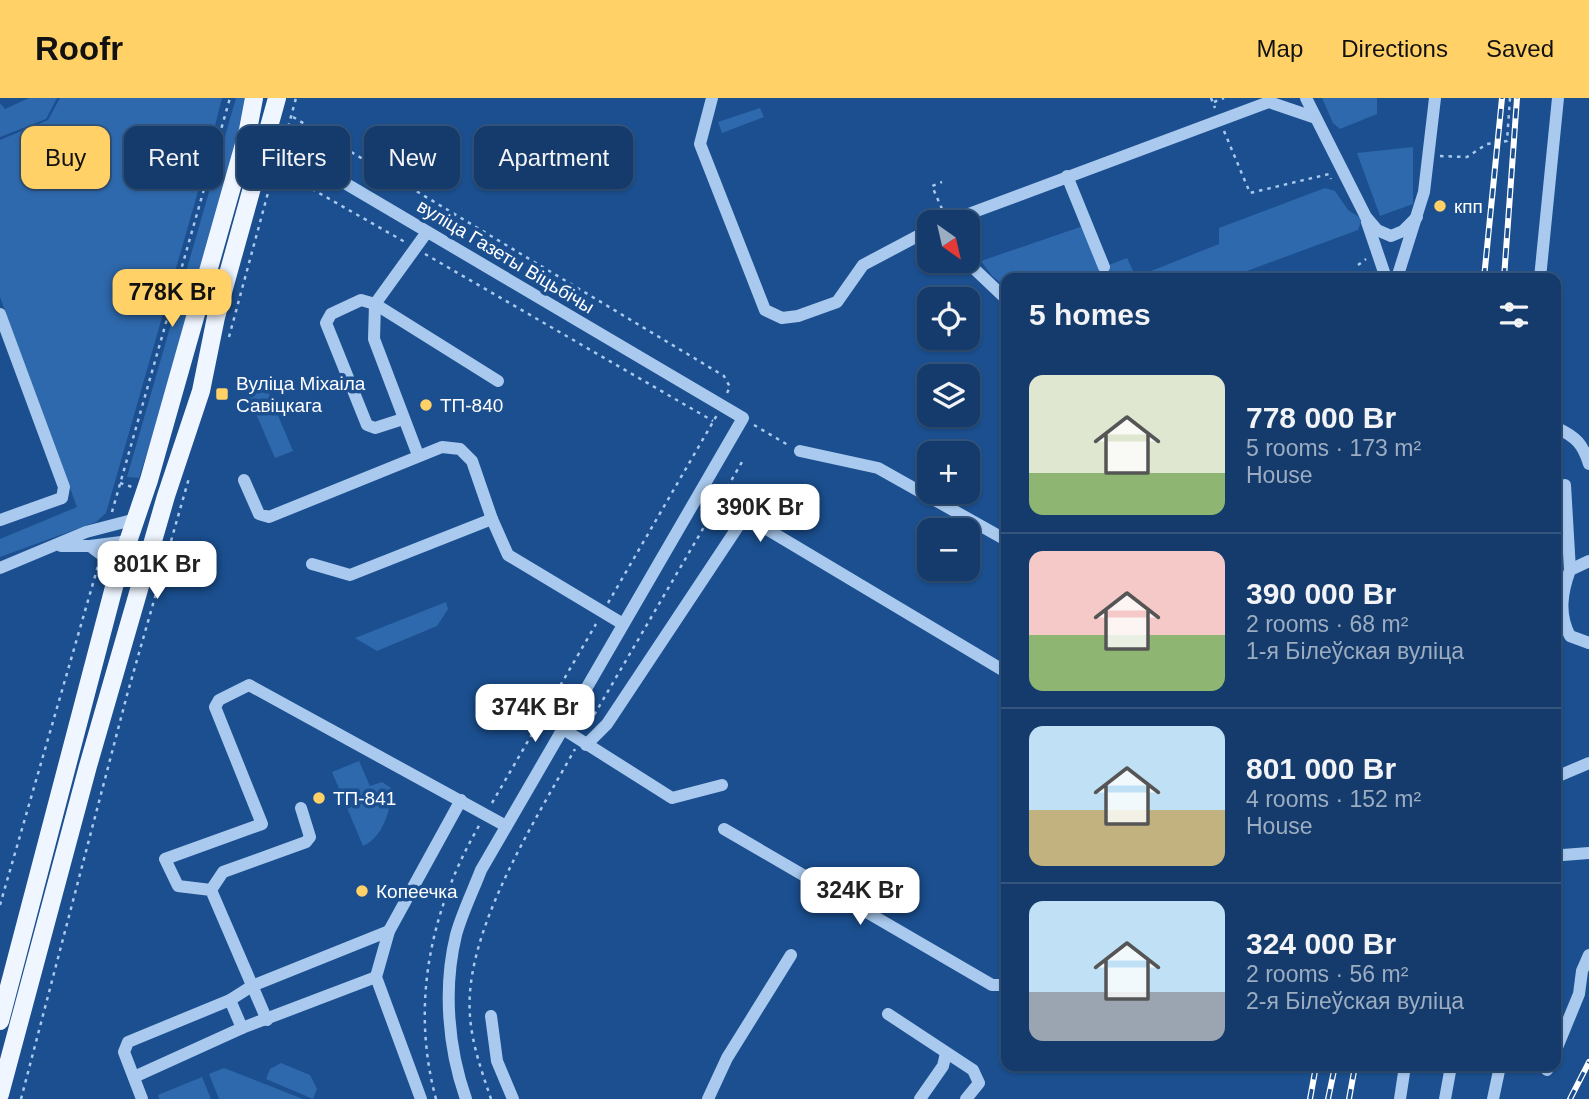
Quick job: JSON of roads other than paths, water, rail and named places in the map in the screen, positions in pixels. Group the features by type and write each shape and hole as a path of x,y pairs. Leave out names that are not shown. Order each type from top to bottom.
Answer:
{"main road":[{"path":"249,126 254,98"},
{"path":"275,126 277,98"},
{"path":"0,1021 119,568 136,519 237,168"},
{"path":"0,1094 88,766 152,545 201,391 216,317 258,189"},
{"path":"129,541 152,545"}],"street":[{"path":"712,98 700,144 765,310 782,318 798,316 837,302 863,265 917,236"},
{"path":"978,210 1219,119 1286,98"},
{"path":"1306,98 1313,117 1366,217 1384,273"},
{"path":"1399,273 1424,192 1435,98"},
{"path":"1540,273 1558,98"},
{"path":"1269,102 1313,117"},
{"path":"1067,176 1104,267"},
{"name":"вуліца Газеты Віцьбічы","path":"350,187 743,418 624,624"},
{"path":"1366,217 1377,230 1391,236 1403,231 1417,217"},
{"path":"418,455 374,339 375,304 427,232"},
{"path":"979,273 1001,294"},
{"path":"403,419 376,428 367,425 326,323 331,314 361,300 375,304 498,381"},
{"path":"0,314 64,487 62,498 0,520"},
{"path":"1561,430 1576,437 1584,447 1589,464"},
{"path":"244,480 259,514 269,517 418,455 442,447 460,449 472,461 508,555 624,624 481,870 457,933 450,967 449,1013 457,1073 466,1099"},
{"path":"800,451 878,468 1001,537"},
{"path":"1565,485 1570,570 1562,592 1564,626 1570,636 1589,643"},
{"path":"583,742 607,724 745,516 1001,669"},
{"path":"0,568 86,532 136,519"},
{"path":"312,564 351,575 492,519"},
{"path":"109,526 129,541"},
{"path":"57,546 96,549 129,541"},
{"path":"96,549 119,568"},
{"path":"1570,570 1589,561"},
{"path":"211,890 178,886 165,859 262,824 215,707 219,700 249,685 506,826"},
{"path":"563,729 672,799 722,785"},
{"path":"1561,775 1589,763"},
{"path":"421,1099 376,976 389,930 461,800"},
{"path":"211,890 223,872 306,842 310,837 300,808"},
{"path":"724,828 992,985 1001,985"},
{"path":"1561,854 1589,853"},
{"path":"211,890 267,1020"},
{"path":"142,1099 124,1052 128,1042 230,1000 252,986 389,930"},
{"path":"708,1099 727,1058 790,955"},
{"path":"1561,1038 1579,995 1582,971 1589,955"},
{"path":"134,1077 242,1028 376,976"},
{"path":"230,1000 242,1028"},
{"path":"888,1014 973,1070 979,1083 966,1099"},
{"path":"491,1016 497,1060 513,1099"},
{"path":"919,1099 943,1066 946,1053"},
{"path":"1400,1099 1404,1071"},
{"path":"1445,1099 1450,1071"},
{"path":"1493,1099 1499,1071"}],"railway":[{"path":"1484,273 1502,98"},
{"path":"1504,273 1517,98"},
{"path":"1570,1099 1589,1062"},
{"path":"1310,1099 1315,1071"},
{"path":"1328,1099 1334,1071"},
{"path":"1349,1099 1354,1071"}],"place":[{"name":"кпп","path":"1440,206"},
{"name":"Вуліца Міхаіла Савіцкага","path":"222,394"},
{"name":"ТП-840","path":"426,405"},
{"name":"ТП-841","path":"319,798"},
{"name":"Копеечка","path":"362,891"}]}
